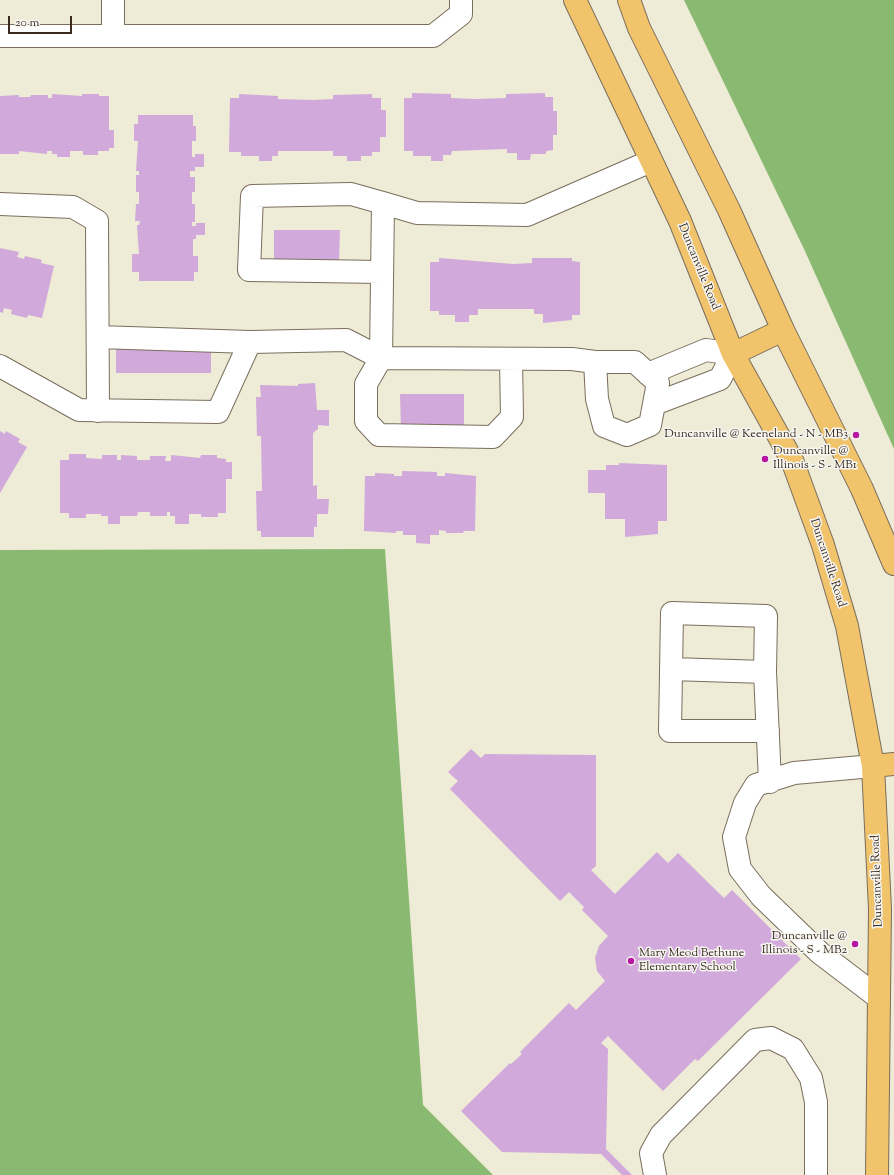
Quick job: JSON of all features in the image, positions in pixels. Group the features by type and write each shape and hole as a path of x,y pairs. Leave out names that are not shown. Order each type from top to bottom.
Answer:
{"main road":[{"name":"Duncanville Road","path":"575,0 680,221 733,354 792,460 823,545 847,626 873,766 880,909 877,1175"},
{"path":"629,0 638,28 729,210 783,330 862,489 894,564"},
{"path":"733,354 783,330"},
{"path":"873,766 894,764"}],"lane":[{"path":"113,0 113,36"},
{"path":"0,36 433,36 461,14 461,0"},
{"path":"382,272 249,270 252,196 351,194 417,213 527,215 651,161"},
{"path":"0,204 73,207 97,221 98,411"},
{"path":"383,204 381,358 366,384 366,421 379,435 493,437 512,417 511,359"},
{"path":"98,337 250,342 346,340 381,358 572,359 595,362 635,362 658,383 650,425 627,435 604,426 596,399 595,362"},
{"path":"0,366 79,410 218,412 250,342"},
{"path":"648,374 706,350 733,354 720,379 654,404"},
{"path":"761,732 670,731 672,613 766,616 765,672 761,732 763,783"},
{"path":"671,669 765,672"},
{"path":"873,766 794,773 763,783 745,803 734,837 740,869 761,896 820,953 879,998"},
{"path":"655,1175 651,1153 661,1135 755,1040 771,1038 793,1049 811,1078 816,1102 816,1175"}],"green space":[{"path":"684,0 894,0 894,449 804,249"},
{"path":"385,549 423,1105 493,1175 0,1175 0,550"}],"building":[{"path":"412,93 451,94 451,98 475,99 506,98 506,94 545,93 545,97 553,97 553,111 557,111 557,135 553,135 553,150 546,151 546,154 531,154 530,160 517,160 517,153 507,153 507,149 452,151 451,155 443,155 443,161 431,161 431,156 413,156 413,151 404,151 404,98 412,98"},
{"path":"52,94 82,96 82,94 99,94 99,96 109,96 109,130 114,130 114,148 109,148 109,151 98,151 98,155 83,155 83,151 70,151 70,157 57,157 57,154 52,154 52,151 47,151 47,154 19,151 19,154 0,154 0,96 19,95 19,97 30,97 31,95 48,95 48,98 52,98"},
{"path":"239,94 278,96 278,99 313,100 333,99 333,95 372,94 372,98 381,98 381,110 386,110 386,137 380,137 380,152 372,152 372,156 361,156 361,161 347,161 347,156 333,156 333,151 278,151 278,156 272,156 272,161 259,161 259,156 241,156 241,152 229,152 230,98 239,98"},
{"path":"138,115 193,115 193,126 196,126 196,141 192,141 192,157 195,157 195,154 204,154 204,167 195,167 195,171 190,171 190,177 195,177 195,192 192,192 192,204 195,204 195,222 192,222 192,226 196,226 196,223 205,223 205,235 196,235 196,239 193,239 193,256 198,256 198,272 194,272 194,281 139,281 139,272 132,272 132,254 139,254 137,225 139,225 140,221 135,221 136,204 139,204 139,192 136,192 136,175 139,175 139,171 136,171 138,141 134,141 134,124 138,124"},
{"path":"274,230 340,230 339,260 274,259"},
{"path":"0,248 19,252 17,257 24,259 25,256 42,260 41,263 54,266 42,318 28,315 27,318 11,314 12,310 4,308 3,313 0,312"},
{"path":"439,258 513,264 532,263 532,258 572,258 572,261 580,262 580,315 572,315 572,320 543,323 543,314 534,314 534,309 478,309 478,315 469,315 469,322 455,322 455,315 439,315 439,311 430,311 430,262 439,262"},
{"path":"116,349 211,349 211,373 116,373"},
{"path":"315,383 317,410 329,410 329,426 318,425 318,429 313,433 313,486 317,485 317,499 329,499 328,514 317,514 317,527 314,527 314,537 261,537 261,531 257,531 256,491 262,491 261,436 257,436 256,397 261,397 260,385 298,386 298,384"},
{"path":"400,394 464,394 464,427 401,427"},
{"path":"0,431 5,434 6,431 20,439 18,442 27,447 0,493"},
{"path":"69,454 86,454 86,458 102,459 102,455 117,455 117,460 121,460 121,455 137,456 137,460 150,460 150,456 166,456 165,461 171,461 171,455 200,458 201,455 217,455 217,458 226,459 226,462 232,462 232,479 226,479 226,513 218,513 218,517 201,517 201,514 189,514 189,524 175,524 175,516 170,516 170,512 167,512 167,516 150,516 150,512 138,512 137,516 120,516 120,524 108,524 108,516 101,516 101,514 86,514 86,518 69,518 69,513 60,513 60,460 69,460"},
{"path":"619,463 667,465 667,521 658,521 658,534 625,537 625,519 605,519 605,493 588,493 588,470 606,470 606,465 619,465"},
{"path":"402,471 437,472 437,476 445,476 445,473 476,476 475,531 446,533 446,531 439,530 439,535 430,535 430,544 416,543 416,535 403,535 403,531 396,531 396,533 364,531 365,476 375,476 375,473 402,476"},
{"path":"471,749 481,758 485,754 596,755 596,866 591,870 615,894 657,852 668,863 678,853 724,898 732,890 801,959 698,1061 695,1059 663,1091 608,1036 601,1043 608,1049 606,1149 632,1175 622,1175 601,1154 502,1152 461,1111 510,1063 511,1064 522,1054 520,1052 569,1003 576,1010 605,981 597,971 595,958 599,946 608,936 582,910 584,907 569,892 560,901 450,789 458,781 448,772"}],"place":[{"name":"Duncanville @ Keeneland - N - MB3","path":"856,435"},
{"name":"Duncanville @ Illinois - S - MB1","path":"765,459"},
{"name":"Duncanville @ Illinois - S - MB2","path":"855,944"},
{"name":"Mary Meod Bethune Elementary School","path":"631,961"}]}
